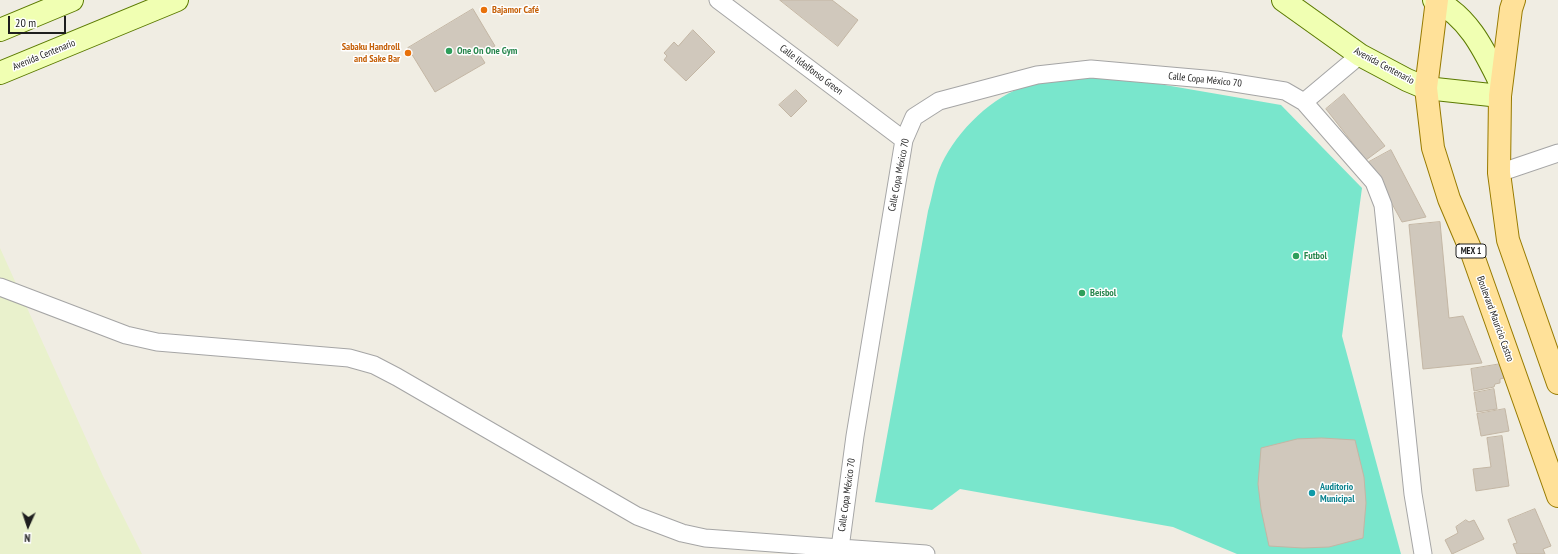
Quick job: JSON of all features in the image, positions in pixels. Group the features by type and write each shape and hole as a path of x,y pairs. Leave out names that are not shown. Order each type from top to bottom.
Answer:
{"main road":[{"path":"0,30 72,0"},
{"name":"Avenida Centenario","path":"0,73 177,0"},
{"name":"Avenida Centenario","path":"1283,0 1360,55 1407,80 1426,88 1500,90"},
{"path":"1436,0 1463,21 1480,44 1500,90"},
{"name":"Boulevard Mauricio Castro","path":"1436,0 1426,88 1433,148 1449,199 1472,254 1558,496"},
{"path":"1514,0 1511,9 1500,90 1499,173 1508,240 1558,383"}],"street":[{"name":"Calle Ildelfonso Green","path":"718,0 904,140"},
{"path":"1304,102 1360,55"},
{"name":"Calle Copa México 70","path":"840,548 855,436 904,140 914,117 939,101 1037,75 1091,69 1216,80 1285,91 1304,102 1374,182 1383,205 1413,494 1423,554"},
{"path":"1499,173 1558,153"},
{"path":"0,287 126,335 157,342 349,358 374,365 637,516 682,533 705,538 926,554"}],"green space":[{"path":"1096,77 1136,80 1281,105 1362,188 1342,336 1401,554 1237,554 1173,527 960,489 932,510 875,502 928,211 937,175 945,157 972,121 996,101 1008,94 1021,88 1039,83"},
{"path":"0,248 103,476 142,554 0,554"}],"building":[{"path":"780,0 832,0 858,20 838,46"},
{"name":"One On One Gym","path":"473,9 495,46 480,55 485,63 435,92 408,48"},
{"path":"693,30 715,52 686,81 664,60 667,56 664,53 674,42 678,46"},
{"path":"796,90 807,101 791,117 779,105"},
{"path":"1344,94 1385,146 1366,160 1326,109"},
{"path":"1391,150 1426,217 1402,222 1369,162"},
{"path":"1440,222 1449,318 1463,316 1482,363 1423,369 1409,225"},
{"path":"1501,364 1504,378 1500,379 1500,383 1495,384 1494,387 1474,391 1471,369"},
{"path":"1494,389 1497,409 1477,412 1474,393"},
{"path":"1505,409 1509,431 1481,436 1477,414"},
{"path":"1502,436 1509,486 1476,491 1473,469 1491,467 1487,438"},
{"name":"Auditorio Municipal","path":"1322,438 1355,440 1364,477 1366,503 1363,538 1329,547 1303,548 1269,546 1261,509 1258,484 1261,448 1297,439"},
{"path":"1535,509 1551,546 1543,549 1545,554 1517,554 1513,544 1517,543 1508,520"},
{"path":"1466,520 1469,522 1474,520 1484,539 1452,554 1445,540 1458,533 1456,527"}],"place":[{"name":"Bajamor Café","path":"484,10"},
{"name":"One On One Gym","path":"449,51"},
{"name":"Sabaku Handroll and Sake Bar","path":"408,53"},
{"name":"Futbol","path":"1296,256"},
{"name":"Beisbol","path":"1082,293"},
{"name":"Auditorio Municipal","path":"1312,493"}]}
